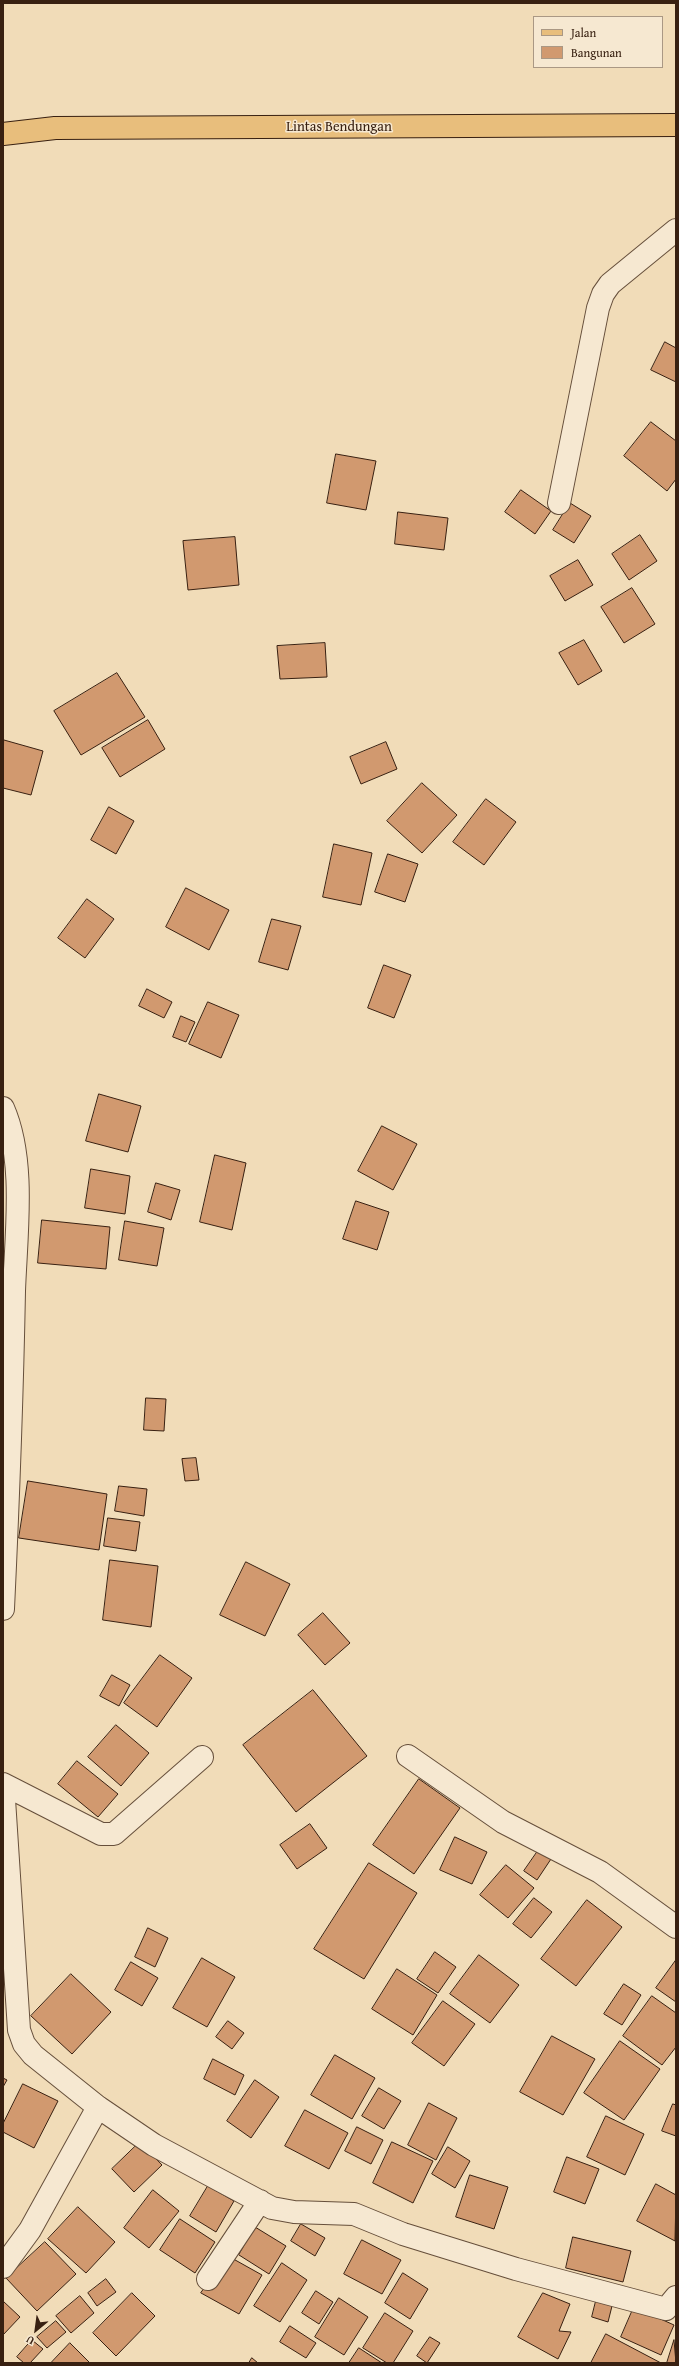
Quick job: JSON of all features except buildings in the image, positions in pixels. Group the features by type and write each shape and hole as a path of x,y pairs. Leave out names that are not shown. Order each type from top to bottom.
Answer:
{"main road":[{"name":"Lintas Bendungan","path":"3,134 56,128 676,125"}],"street":[{"path":"559,503 602,294 610,284 676,230"},
{"path":"3,1108 8,1119 17,1171 10,1448 3,1609"},
{"path":"408,1756 503,1822 600,1872 676,1927"},
{"path":"3,1784 101,1834 114,1834 202,1757"},
{"path":"3,1784 19,2030 24,2044 33,2055 98,2107 154,2145 272,2208 294,2212 354,2214 403,2234 463,2253 673,2307"},
{"path":"3,2267 30,2230 98,2107"},
{"path":"208,2279 260,2201"}]}
